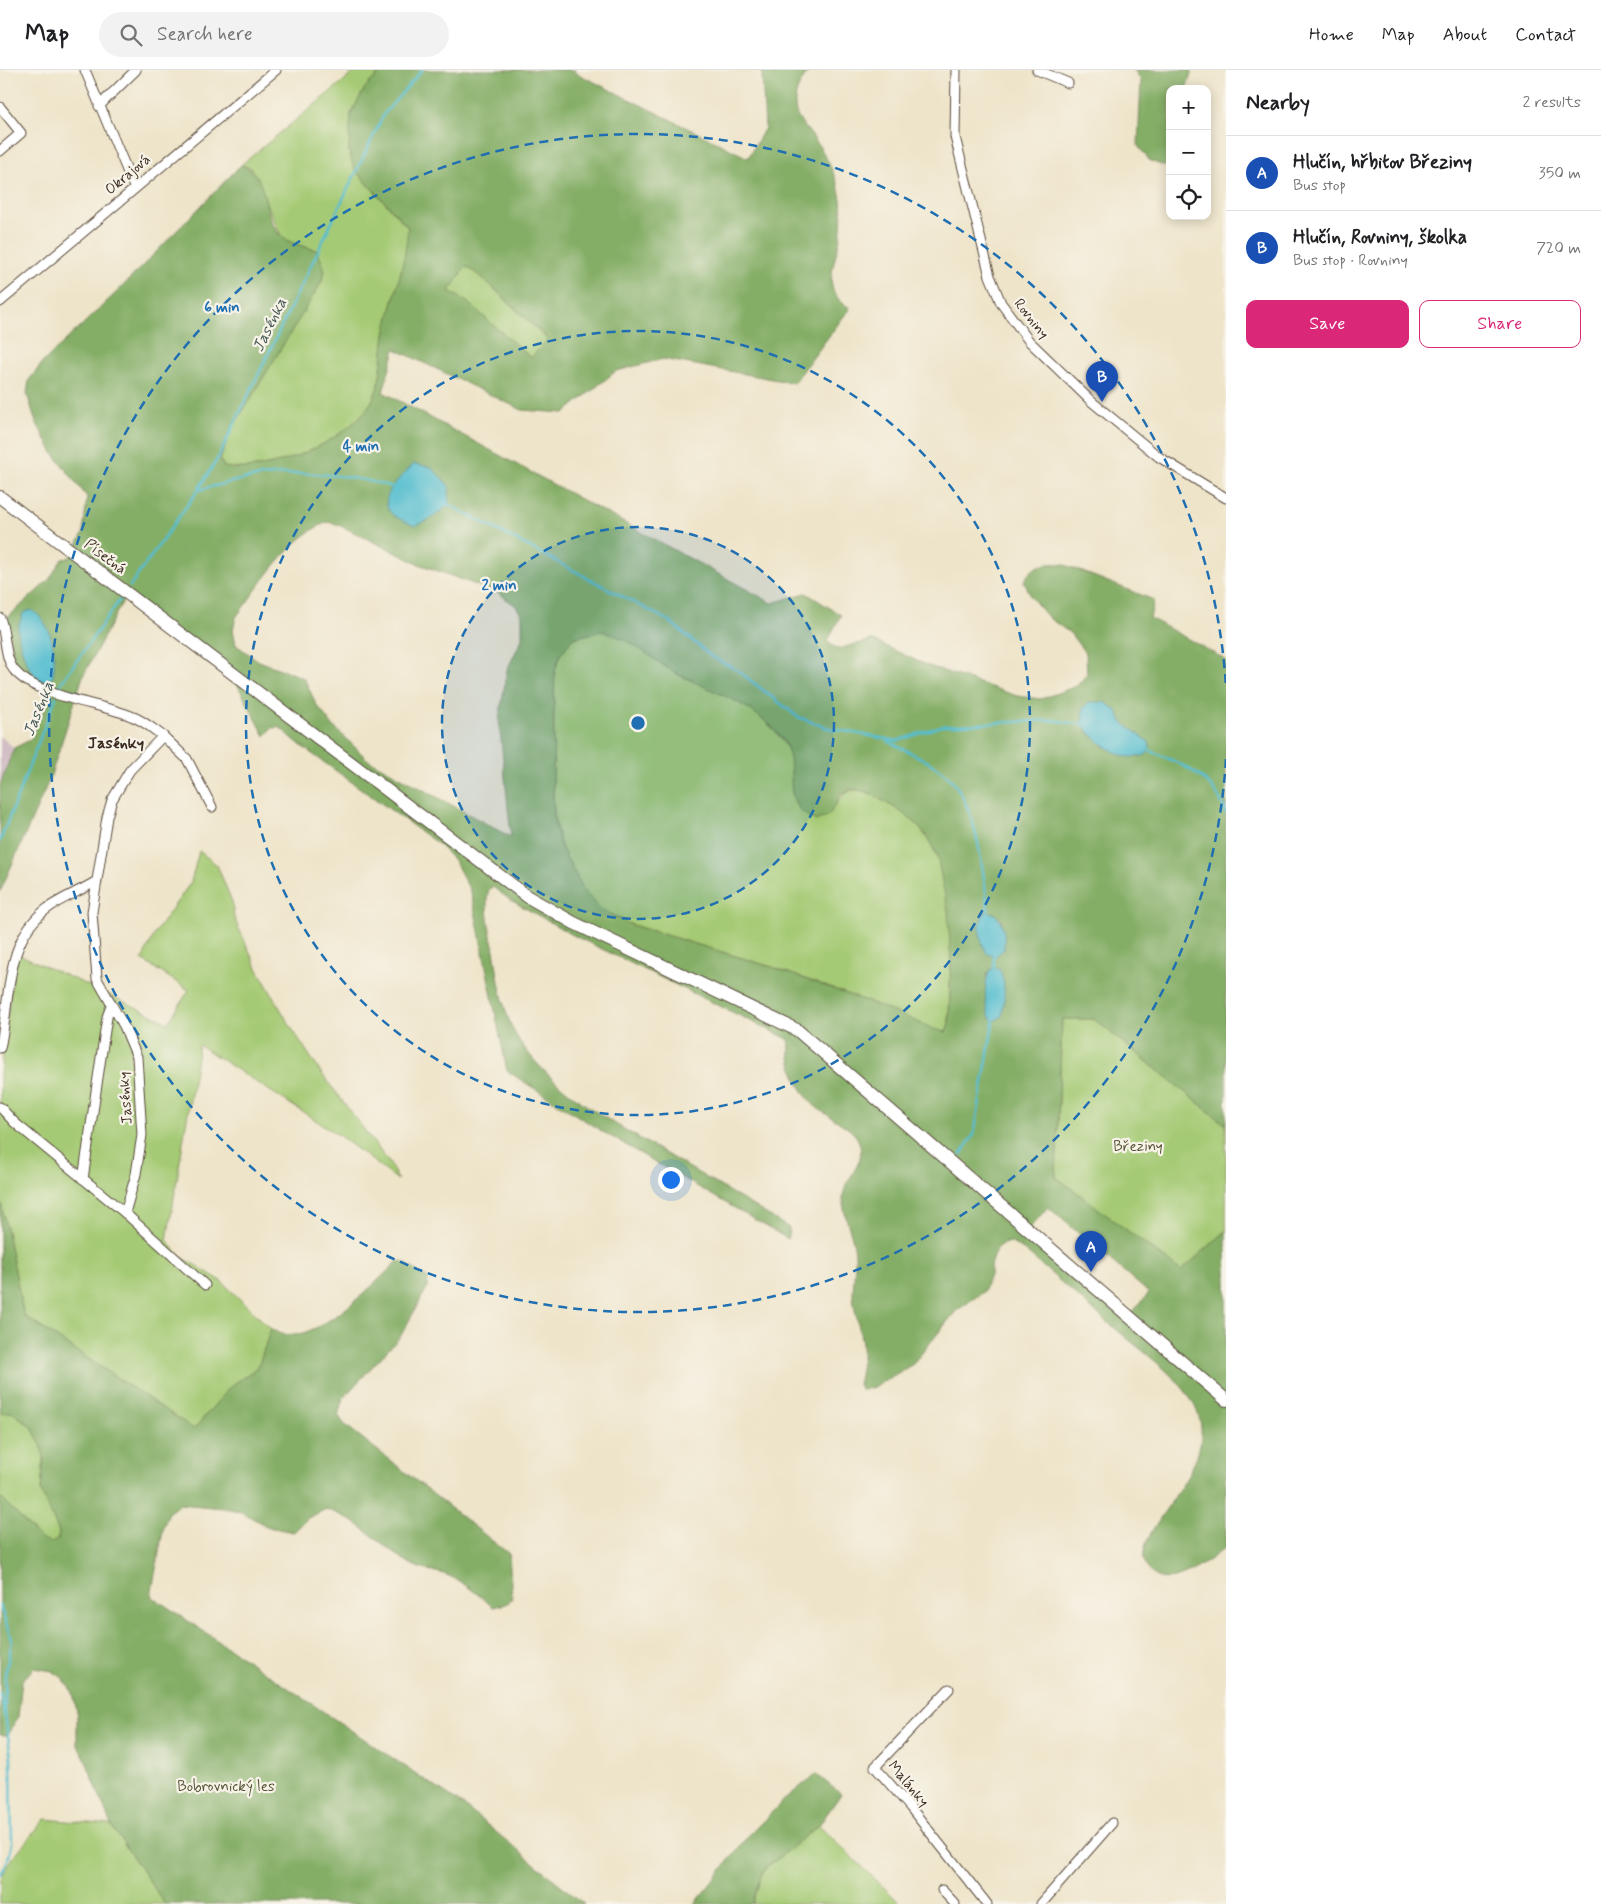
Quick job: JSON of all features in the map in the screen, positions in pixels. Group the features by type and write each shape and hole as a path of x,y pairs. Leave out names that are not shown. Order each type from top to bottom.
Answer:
{"street":[{"path":"85,70 134,187"},
{"path":"99,106 136,70"},
{"name":"Okrajová","path":"0,302 134,187 276,70"},
{"name":"Rovniny","path":"956,70 955,137 990,276 1001,303 1029,341 1091,401 1159,457 1226,498"},
{"path":"1037,70 1068,83"},
{"path":"0,107 21,133 0,151"},
{"name":"Písečná","path":"0,497 533,900 574,923 797,1030 1226,1400"},
{"path":"0,618 10,660 14,669 22,677 73,700 133,716 163,736 188,759 212,807"},
{"name":"Jasénky","path":"124,1213 136,1174 142,1135 138,1067 137,1058 124,1026 97,979 92,912 95,882 112,800 130,770 163,736"},
{"path":"0,1048 12,966 20,940 26,930 49,907 95,882"},
{"path":"83,1179 111,1006"},
{"path":"0,1107 15,1123 124,1213 205,1285"},
{"name":"Malánky","path":"950,1689 875,1767 922,1822 986,1904"},
{"path":"1041,1904 1112,1822"},
{"path":"942,1890 955,1904"}],"shaded area":[{"path":"0,736 14,748 0,785"}],"green space":[{"path":"357,70 382,70 365,88 351,114 349,151 354,169 408,228 402,269 385,335 375,395 365,411 350,426 309,451 287,460 264,466 224,467 220,460 230,432 321,283 325,271 309,248 294,244 281,236 251,168 241,165"},
{"path":"382,70 575,70 574,72 748,158 765,128 762,73 757,70 810,70 803,79 796,94 796,112 800,122 827,158 839,190 842,218 833,267 832,285 840,301 850,308 794,383 663,359 616,371 564,413 522,410 395,349 383,392 772,603 806,593 841,615 827,642 838,649 872,640 926,665 1017,696 1041,699 1077,686 1087,674 1086,654 1070,633 1049,618 1031,597 1024,581 1036,568 1052,564 1065,565 1154,600 1150,618 1226,660 1226,1125 1094,1019 1062,1019 1056,1177 1181,1271 1226,1231 1226,1547 1197,1568 1174,1578 1163,1578 1154,1575 1146,1565 1144,1551 1150,1535 1187,1477 1197,1456 1201,1433 1197,1411 1191,1400 1184,1389 1164,1369 1025,1251 1010,1242 1000,1245 993,1256 990,1266 991,1273 983,1292 956,1311 913,1364 874,1387 861,1390 858,1385 862,1365 862,1344 853,1295 855,1252 844,1210 843,1198 847,1184 858,1164 861,1150 856,1136 845,1126 816,1107 804,1092 793,1070 788,1039 573,935 509,899 493,887 489,889 487,913 503,1001 514,1033 534,1060 568,1092 587,1106 789,1228 788,1239 603,1132 507,1071 471,892 454,860 437,843 304,748 279,727 272,728 265,736 236,682 169,636 125,597 83,676 50,778 0,892 0,785 14,748 30,740 50,695 15,664 6,619 49,580 62,559 69,558 83,534 87,497 53,453 36,422 27,394 29,380 44,361 119,290 241,165 257,177 270,218 281,236 293,243 317,250 325,270 321,283 230,432 220,460 224,467 243,468 264,466 287,460 309,451 350,426 365,411 375,395 385,335 402,268 408,227 354,169 349,151 351,114 365,88","holes":["466,266 485,280 548,339 531,358 467,302 449,291","414,465 415,526 389,511 393,486","328,522 337,524 419,564 498,593 516,606 522,616 522,639 507,670 499,720 511,837 368,760 332,725 316,704 304,678 259,661 236,645 233,629 236,617 265,577 301,538","601,631 623,639 669,669 746,707 770,725 780,736 787,748 790,760 792,793 796,804 803,813 816,821 829,815 841,795 852,789 868,792 913,821 926,835 937,855 948,911 951,964 949,1023 946,1032 772,967 632,925 604,911 586,894 561,847 555,823 553,800 554,696 555,671 560,655 573,638","1117,711 1123,723 1107,748 1089,733 1082,723","986,912 994,913 1001,919 1005,940 987,954 980,936","987,974 1003,986 1003,1010 998,1019 988,1013","1048,1207 1149,1293 1129,1316 1029,1229"]},
{"path":"1134,70 1192,70 1187,85 1166,85 1166,167 1150,161 1138,146 1141,80"},
{"path":"466,266 485,280 548,340 531,358 467,302 449,291"},
{"path":"601,631 620,635 679,675 720,692 760,715 780,737 790,753 791,769 829,815 843,796 853,790 860,790 890,805 914,822 929,841 940,864 946,890 950,917 951,945 949,1023 946,1032 934,1030 877,1005 772,967 632,925 604,911 586,894 561,847 555,823 553,800 555,671 560,655 573,638"},
{"path":"199,851 217,865 232,902 234,918 258,970 289,1024 319,1070 390,1164 398,1180 340,1136 199,1045 167,1240 180,1256 220,1280 271,1329 258,1367 231,1386 194,1429 24,1316 0,1197 0,1075 14,966 18,954 168,1023 189,990 142,960 155,933 191,882"},
{"name":"Březiny","path":"1062,1019 1094,1019 1226,1125 1226,1231 1181,1271 1056,1177"},
{"name":"Bobrovnický les","path":"0,1197 24,1316 194,1429 231,1386 258,1367 271,1329 289,1335 303,1333 317,1327 348,1307 398,1261 405,1263 428,1279 427,1288 400,1337 343,1398 338,1415 344,1424 509,1554 512,1599 506,1604 493,1607 461,1582 443,1574 412,1565 360,1526 326,1509 308,1518 294,1532 268,1527 240,1511 180,1504 169,1512 164,1525 151,1596 464,1806 584,1904 165,1904 111,1825 84,1756 77,1744 77,1712 73,1693 63,1678 52,1671 35,1668 22,1680 18,1717 8,1735 0,1735 0,1497 42,1540 51,1543 58,1539 59,1532 41,1491 44,1457 41,1445 32,1427 12,1412 0,1413"},
{"path":"12,1412 32,1427 41,1445 44,1457 41,1491 59,1532 58,1539 51,1544 42,1540 0,1497 0,1413"},
{"path":"816,1774 841,1794 819,1825 767,1867 761,1876 752,1904 695,1904 747,1837 784,1800"},
{"path":"45,1819 111,1825 165,1904 0,1904 0,1879 14,1856"},
{"path":"819,1825 901,1904 753,1904 761,1876 767,1867"}],"water":[{"path":"414,464 431,467 449,486 449,505 432,518 415,526 395,517 387,505 389,492 393,485"},
{"path":"31,610 38,615 49,630 54,649 53,677 45,681 37,678 28,665 19,641 18,628 23,613"},
{"path":"1089,702 1105,702 1117,711 1123,723 1149,742 1150,749 1146,755 1124,756 1096,739 1082,723 1083,708"},
{"path":"985,912 994,913 1004,930 1004,949 996,956 987,954 982,944 980,928"},
{"path":"999,968 1004,985 1004,1004 1002,1016 994,1021 990,1017 985,996 988,974 991,969"}],"waterway":[{"name":"Jasénka","path":"130,586 198,490 218,458 384,114 422,70"},
{"path":"198,490 254,477 278,474 346,477 395,488"},
{"path":"448,504 669,621 712,657 737,670 798,717 828,728 897,741 941,726 1052,720 1085,725"},
{"name":"Jasénka","path":"58,692 61,683 121,598"},
{"name":"Jasénka","path":"0,841 56,697"},
{"path":"888,741 939,769 953,782 962,795 979,846 989,916"},
{"path":"1148,750 1184,766 1205,781 1214,790 1226,814"},
{"path":"994,953 994,970"},
{"path":"961,1154 974,1135 994,1018"},
{"name":"Jasénka","path":"0,1606 12,1641 5,1675 5,1715 11,1758 12,1844 7,1863 0,1874"},
{"name":"Jasénka","path":"0,1693 4,1711"}],"place":[{"name":"Hlučín, Rovniny, školka","path":"1102,402"},
{"name":"Hlučín, hřbitov Březiny","path":"1091,1272"}],"district":[{"name":"Jasénky","path":"116,743"}]}
